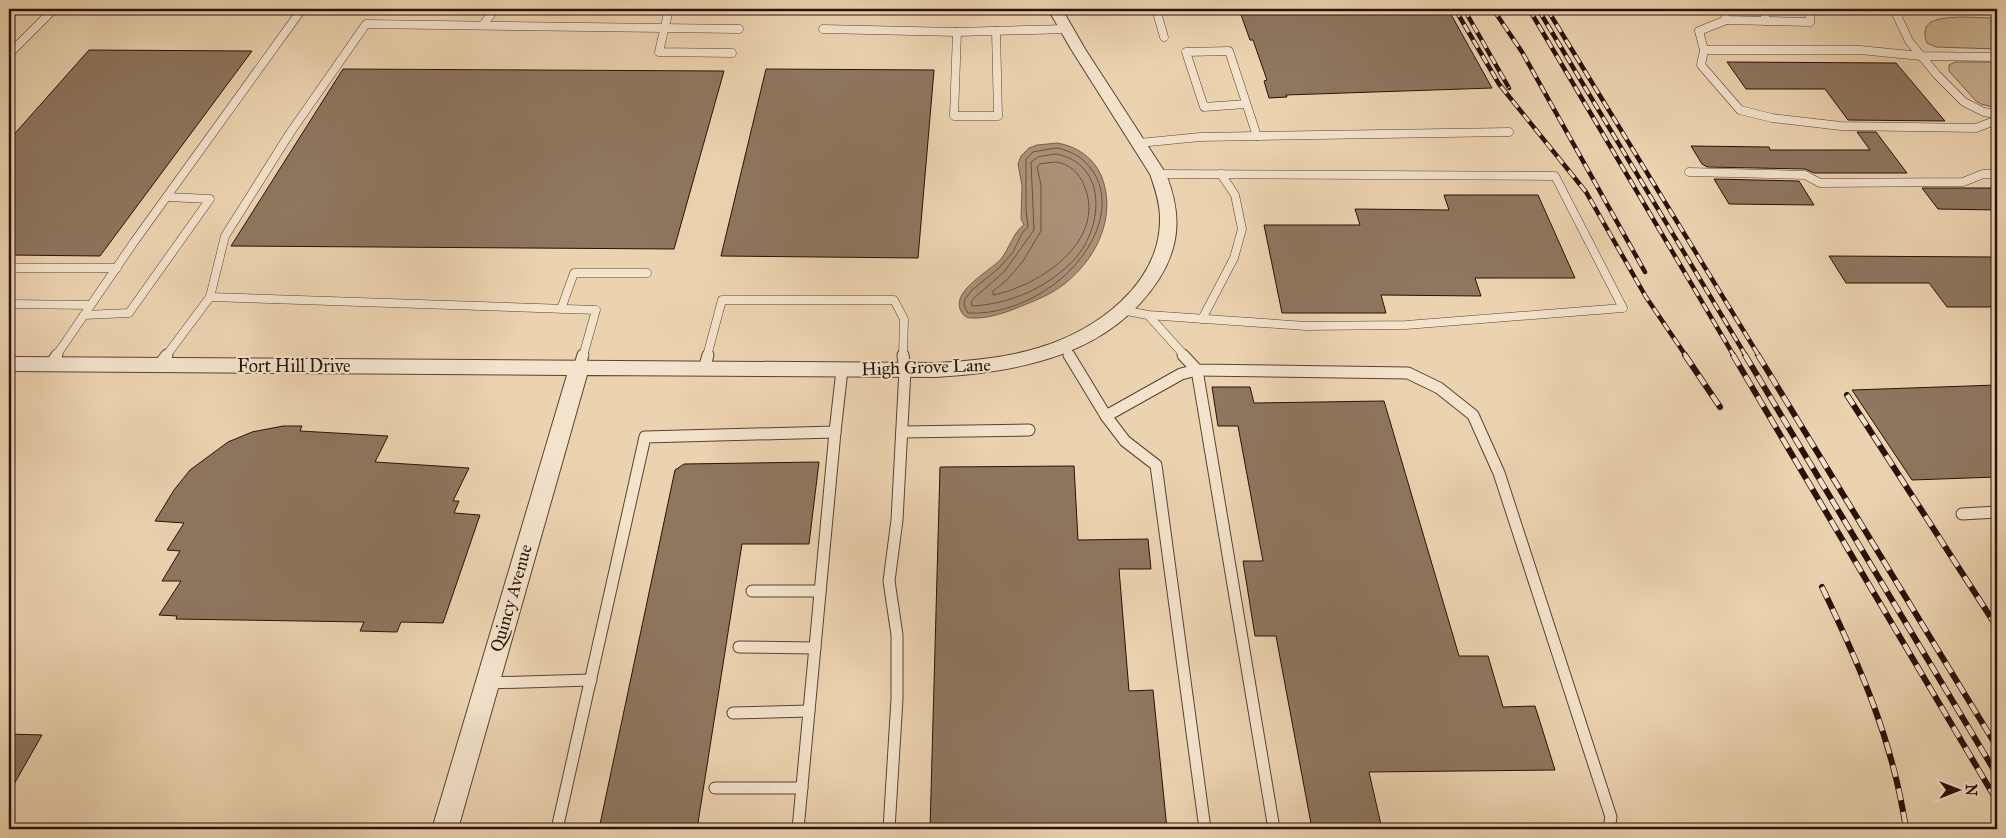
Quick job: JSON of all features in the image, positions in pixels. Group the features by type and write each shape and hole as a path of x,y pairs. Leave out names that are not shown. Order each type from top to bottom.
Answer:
{"street":[{"name":"High Grove Lane","path":"579,368 905,370 986,367 1042,355 1064,346 1091,333 1122,310 1146,285 1158,265 1165,246 1169,221 1168,204 1158,174 1055,9"},
{"name":"Fort Hill Drive","path":"9,364 579,368"},
{"name":"Quincy Avenue","path":"445,829 579,368"}],"lane":[{"path":"9,54 54,9"},
{"path":"52,364 90,305 281,42 302,9"},
{"path":"483,26 495,9"},
{"path":"669,9 659,52 732,53"},
{"path":"1156,9 1164,37"},
{"path":"1724,9 1726,20"},
{"path":"1765,9 1765,21"},
{"path":"1822,9 1810,10 1810,22 1726,20 1699,30 1704,50 1701,65 1740,110 1772,118 1841,126 1976,128 1997,120"},
{"path":"1894,9 1908,41 1937,75 1964,102 1984,112 1997,114"},
{"path":"1910,9 1997,10"},
{"path":"159,365 210,297 226,236 290,134 366,24 738,29"},
{"path":"823,29 957,32 1066,29"},
{"path":"957,32 954,116 998,116 996,31"},
{"path":"1704,50 1860,50 1921,56 1997,57"},
{"path":"1246,104 1204,107 1186,52 1229,51 1257,136"},
{"path":"1139,143 1200,137 1509,132"},
{"path":"1690,172 1805,175 1820,183 1963,182 1983,174 1997,174"},
{"path":"1122,310 1148,316 1306,326 1406,325 1623,308 1555,176 1158,174"},
{"path":"1202,319 1234,258 1242,229 1235,195 1221,174"},
{"path":"84,315 130,314 210,198 167,197"},
{"path":"9,268 117,268"},
{"path":"560,309 574,273 647,273"},
{"path":"210,297 596,310 579,368"},
{"path":"704,369 722,300 894,300 904,319 902,346 905,370 897,520 889,581 897,634 897,671 888,829"},
{"path":"9,304 90,305"},
{"path":"1148,316 1197,370 1274,829"},
{"path":"1064,346 1106,416 1125,442 1156,465 1205,829"},
{"path":"798,829 842,370"},
{"path":"1106,416 1181,374 1197,370 1408,373 1440,388 1473,415 1500,473 1611,817 1609,829"},
{"path":"902,432 1029,430"},
{"path":"557,829 592,680 645,437 835,432"},
{"path":"1962,514 1997,512"},
{"path":"752,591 820,591"},
{"path":"739,647 815,648"},
{"path":"487,683 592,680"},
{"path":"733,713 809,711"},
{"path":"715,788 802,788"}],"shaded area":[{"path":"1963,17 1997,20 1997,49 1936,47 1927,43 1925,34 1929,24 1941,19"},
{"path":"1955,62 1997,62 1997,108 1976,101 1949,71 1949,65"}],"water":[{"path":"1064,144 1083,153 1101,175 1106,190 1107,206 1101,236 1094,250 1075,275 1058,289 1047,295 996,315 983,318 969,318 965,316 960,309 959,302 962,295 974,281 1001,259 1017,231 1024,225 1021,219 1022,186 1018,164 1021,156 1029,148 1037,145"}],"building":[{"path":"1239,9 1448,9 1492,88 1286,95 1287,97 1269,98 1264,81 1267,80 1253,40 1250,40"},
{"path":"89,50 252,51 100,256 9,255 9,140"},
{"path":"1727,62 1896,63 1945,121 1848,120 1825,89 1746,89"},
{"path":"343,69 724,71 674,249 231,246"},
{"path":"766,69 934,70 918,258 721,256"},
{"path":"1857,132 1876,132 1907,173 1814,173 1805,169 1707,167 1702,164 1691,146 1769,147 1770,150 1870,150"},
{"path":"1714,179 1799,181 1814,205 1729,204"},
{"path":"1922,188 1997,188 1997,210 1938,209"},
{"path":"1444,195 1538,195 1575,278 1475,278 1481,296 1381,295 1386,313 1282,313 1264,225 1360,225 1355,209 1449,210"},
{"path":"1829,256 1997,257 1997,307 1947,307 1929,283 1846,283"},
{"path":"1997,385 1997,477 1912,480 1852,390"},
{"path":"1212,387 1250,387 1254,403 1384,401 1459,656 1488,656 1503,707 1535,706 1555,770 1369,772 1382,829 1312,829 1276,636 1255,636 1243,561 1263,561 1238,426 1218,426"},
{"path":"283,426 302,426 300,431 388,436 375,462 469,468 453,501 459,501 454,513 480,515 443,623 401,622 397,632 360,631 364,622 176,619 177,616 159,615 181,581 162,581 180,551 167,550 184,523 155,521 174,490 190,470 228,442 252,432"},
{"path":"819,462 809,544 742,544 697,829 599,829 675,470 684,464"},
{"path":"1074,466 1078,540 1148,539 1151,569 1119,569 1129,691 1153,690 1167,829 930,829 940,467"},
{"path":"9,734 42,735 9,793"}],"railway":[{"path":"1455,9 1499,84 1586,192 1646,297 1686,356"},
{"path":"1464,9 1509,88"},
{"path":"1493,9 1522,52 1645,272"},
{"path":"1529,9 1734,356"},
{"path":"1538,9 1746,356"},
{"path":"1547,9 1759,356"},
{"path":"1685,355 1720,407"},
{"path":"1733,355 1997,801"},
{"path":"1745,355 1997,775"},
{"path":"1758,355 1997,747"},
{"path":"1847,395 1997,627"},
{"path":"1822,587 1862,675 1884,735 1893,765 1906,829"}]}
